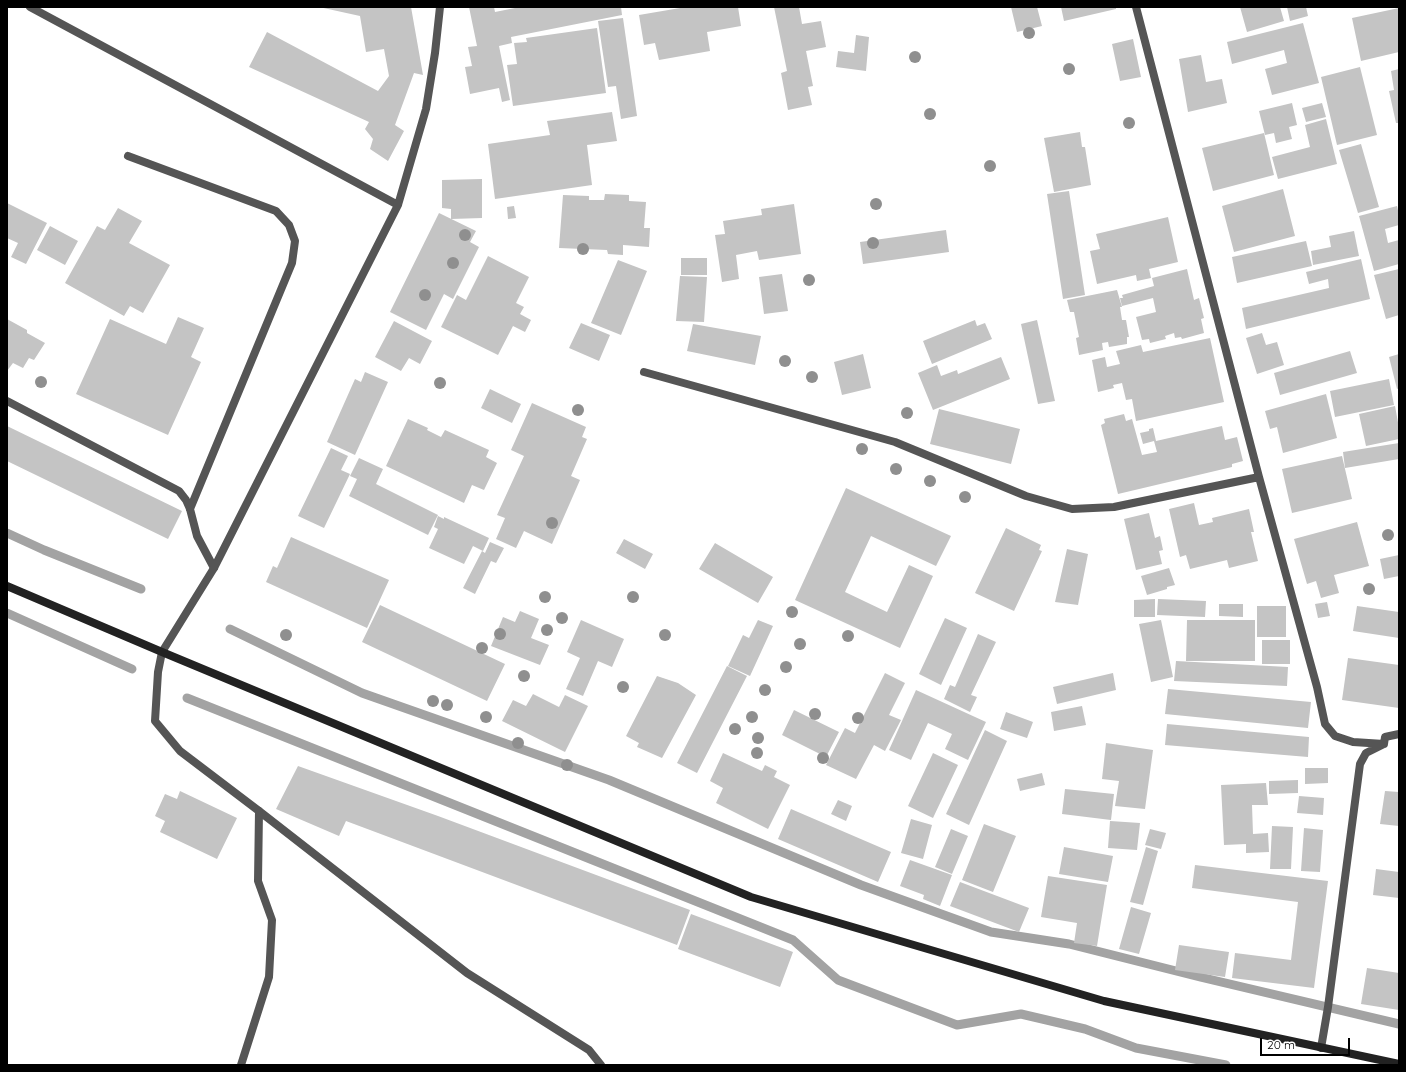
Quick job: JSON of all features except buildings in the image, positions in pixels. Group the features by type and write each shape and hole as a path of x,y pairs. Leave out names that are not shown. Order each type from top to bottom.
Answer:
{"main road":[{"path":"7,586 751,897 1104,1001 1399,1064"}],"street":[{"path":"30,7 398,205"},
{"path":"440,7 435,53 426,108 398,205 214,568 162,652 158,672 155,721 180,751 467,973 589,1050 601,1065"},
{"path":"1136,7 1259,477 1317,687 1325,724 1336,736 1354,742 1384,744"},
{"path":"128,156 276,211 289,225 295,240 292,263 190,509"},
{"path":"644,372 894,442 1026,496 1072,509 1114,507 1259,477"},
{"path":"7,401 179,491 186,500 197,536 214,568"},
{"path":"1384,744 1385,737 1399,734"},
{"path":"1321,1048 1328,1008 1360,764 1366,753 1384,744"},
{"path":"241,1065 269,977 272,920 258,881 259,811"}],"waterway":[{"path":"7,533 44,550 141,589"},
{"path":"7,613 132,669"},
{"path":"230,629 362,693 609,780 861,885 991,932 1069,944 1200,977 1399,1024"},
{"path":"187,698 793,940 838,980 957,1025 1021,1014 1085,1029 1136,1048 1226,1065"}]}
